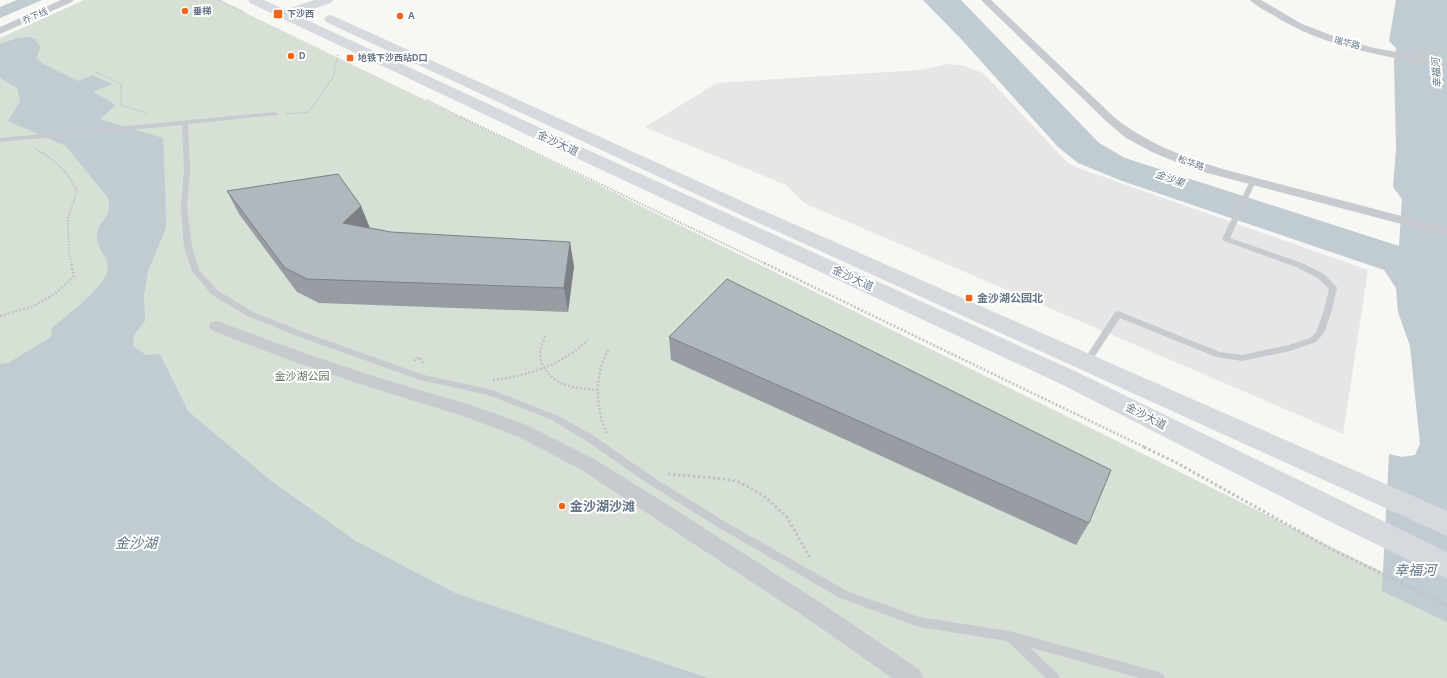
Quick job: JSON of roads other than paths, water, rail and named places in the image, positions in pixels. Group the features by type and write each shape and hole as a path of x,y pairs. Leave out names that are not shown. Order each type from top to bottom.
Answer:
{"main road":[{"path":"293,7 328,0"},
{"name":"金沙大道","path":"250,7 293,7 1447,524"},
{"name":"金沙大道","path":"293,7 339,53 589,157 1071,379 1447,566"}],"street":[{"name":"乔下线","path":"0,31 69,0"},
{"name":"松华路","path":"986,0 1111,120 1130,135 1158,150 1200,167 1447,232"},
{"name":"瑞华路","path":"1255,0 1306,30 1338,41 1386,53 1447,64"},
{"path":"217,326 300,358 372,382 468,411 523,431 587,464 658,509 816,612 912,678"}],"lane":[{"path":"0,140 135,126 276,114"},
{"path":"186,122 184,207 188,247 196,271 214,292 250,314 300,334 422,378 489,392 554,417 588,437 653,482 719,524 844,595 919,622 1009,636 1159,678"},
{"path":"1086,363 1118,314 1219,354 1242,358 1290,348 1313,340 1320,333 1328,310 1332,288 1321,276 1298,265 1226,239 1253,181"},
{"path":"1009,636 1054,678"}],"water":[{"path":"17,0 42,0 0,18 0,7"},
{"name":"幸福河","path":"923,0 961,0 1099,143 1125,158 1399,246 1402,199 1393,187 1396,150 1394,61 1396,48 1389,41 1396,0 1447,0 1447,622 1382,591 1389,454 1402,457 1415,455 1420,444 1410,346 1398,312 1396,288 1384,270 1122,181 1078,163 1058,147 962,40"},
{"name":"金沙湖","path":"29,37 35,39 41,47 36,58 45,65 78,81 93,75 112,84 93,92 116,105 100,119 163,138 166,228 148,271 144,296 145,321 134,335 133,346 146,355 160,354 188,411 271,481 356,541 455,593 708,678 0,678 0,364 8,363 51,337 52,328 86,299 102,282 107,273 108,266 98,244 97,237 99,227 107,216 109,206 108,198 66,146 8,121 20,101 17,88 0,78 0,44 17,38"}],"place":[{"name":"垂梯","path":"185,11"},
{"name":"下沙西","path":"278,14"},
{"name":"A","path":"400,16"},
{"name":"D","path":"291,56"},
{"name":"地铁下沙西站D口","path":"350,58"},
{"name":"金沙湖公园北","path":"969,298"},
{"name":"金沙湖沙滩","path":"562,506"}],"water label":[{"name":"金沙渠","path":"1170,178"}],"park label":[{"name":"金沙湖公园","path":"302,376"}]}
